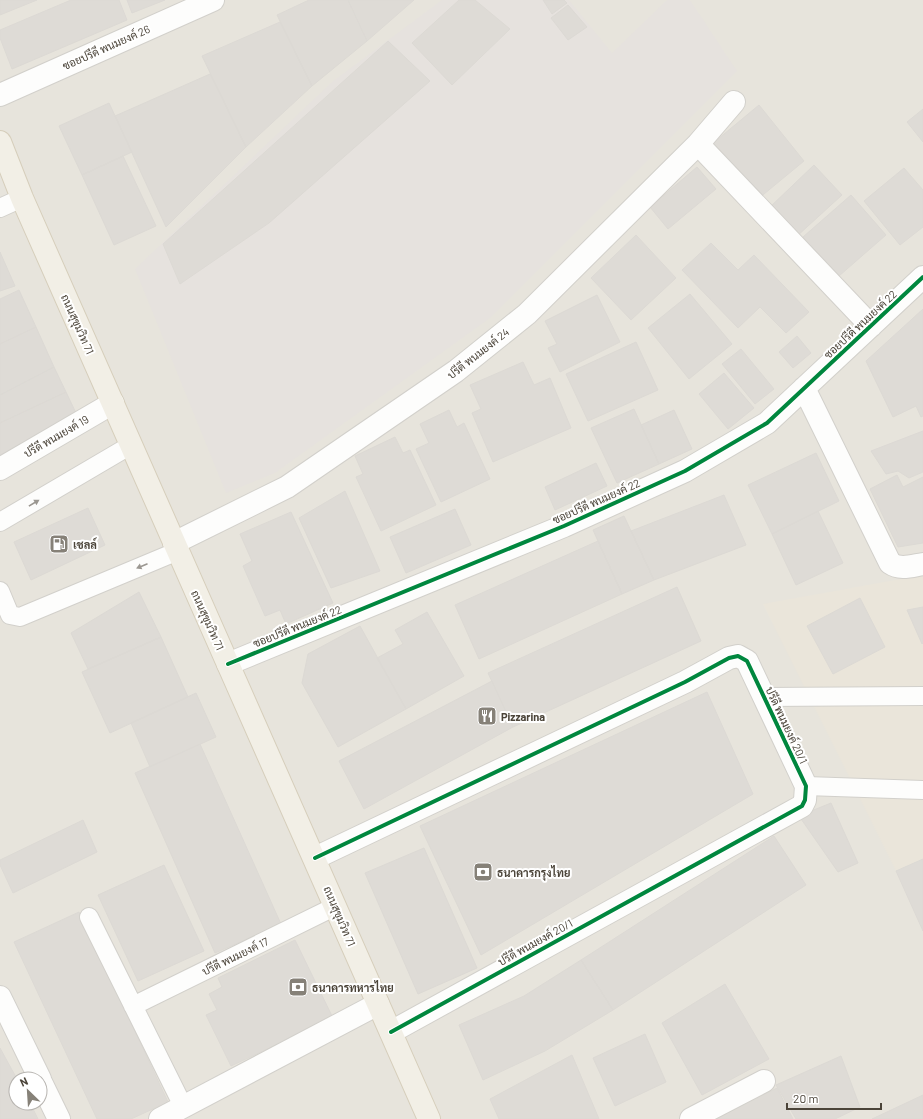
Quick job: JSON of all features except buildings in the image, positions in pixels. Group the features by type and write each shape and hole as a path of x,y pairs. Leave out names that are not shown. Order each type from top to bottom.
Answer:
{"main road":[{"name":"ถนนสุขุมวิท 71","path":"0,142 22,198 315,858 429,1119"}],"street":[{"name":"ซอยปรีดี พนมยงค์ 26","path":"0,95 213,0"},
{"name":"ปรีดี พนมยงค์ 24","path":"176,547 287,487 456,371 527,314 698,144 734,102"},
{"path":"698,144 871,326"},
{"name":"ซอยปรีดี พนมยงค์ 22","path":"228,664 564,526 685,471 767,423 923,277"},
{"path":"804,388 890,563 894,566 904,568 923,564"},
{"name":"ปรีดี พนมยงค์ 19","path":"0,469 113,403"},
{"name":"ปรีดี พนมยงค์ 20/1","path":"315,858 671,688 729,658 738,656 747,661 806,786 805,800 802,806 391,1032"},
{"path":"0,997 36,1071"},
{"path":"160,1119 378,1004"},
{"path":"691,1119 764,1081"},
{"path":"48,1096 59,1119"}],"lane":[{"path":"0,208 22,198"},
{"path":"0,522 131,445"},
{"path":"0,591 10,615 20,617 176,547"},
{"path":"764,697 923,696"},
{"path":"806,786 923,790"},
{"name":"ปรีดี พนมยงค์ 17","path":"133,1006 336,906"},
{"path":"89,917 183,1106"}],"shaded area":[{"path":"0,0 923,0 923,1119 0,1119"},
{"path":"442,0 569,0 612,53 667,0 690,0 737,71 490,318 275,473 226,493 135,269 332,82"},
{"path":"923,575 923,925 763,604"}],"cycle path":[{"path":"228,664 564,526 685,471 767,423 923,277"},
{"path":"315,858 685,682 729,658 738,656 747,661 806,786 805,800 802,806 391,1032"}],"place":[{"name":"เชลล์","path":"59,544"},
{"name":"Pizzarina","path":"487,716"},
{"name":"ธนาคารกรุงไทย","path":"483,872"},
{"name":"ธนาคารทหารไทย","path":"298,987"}]}
